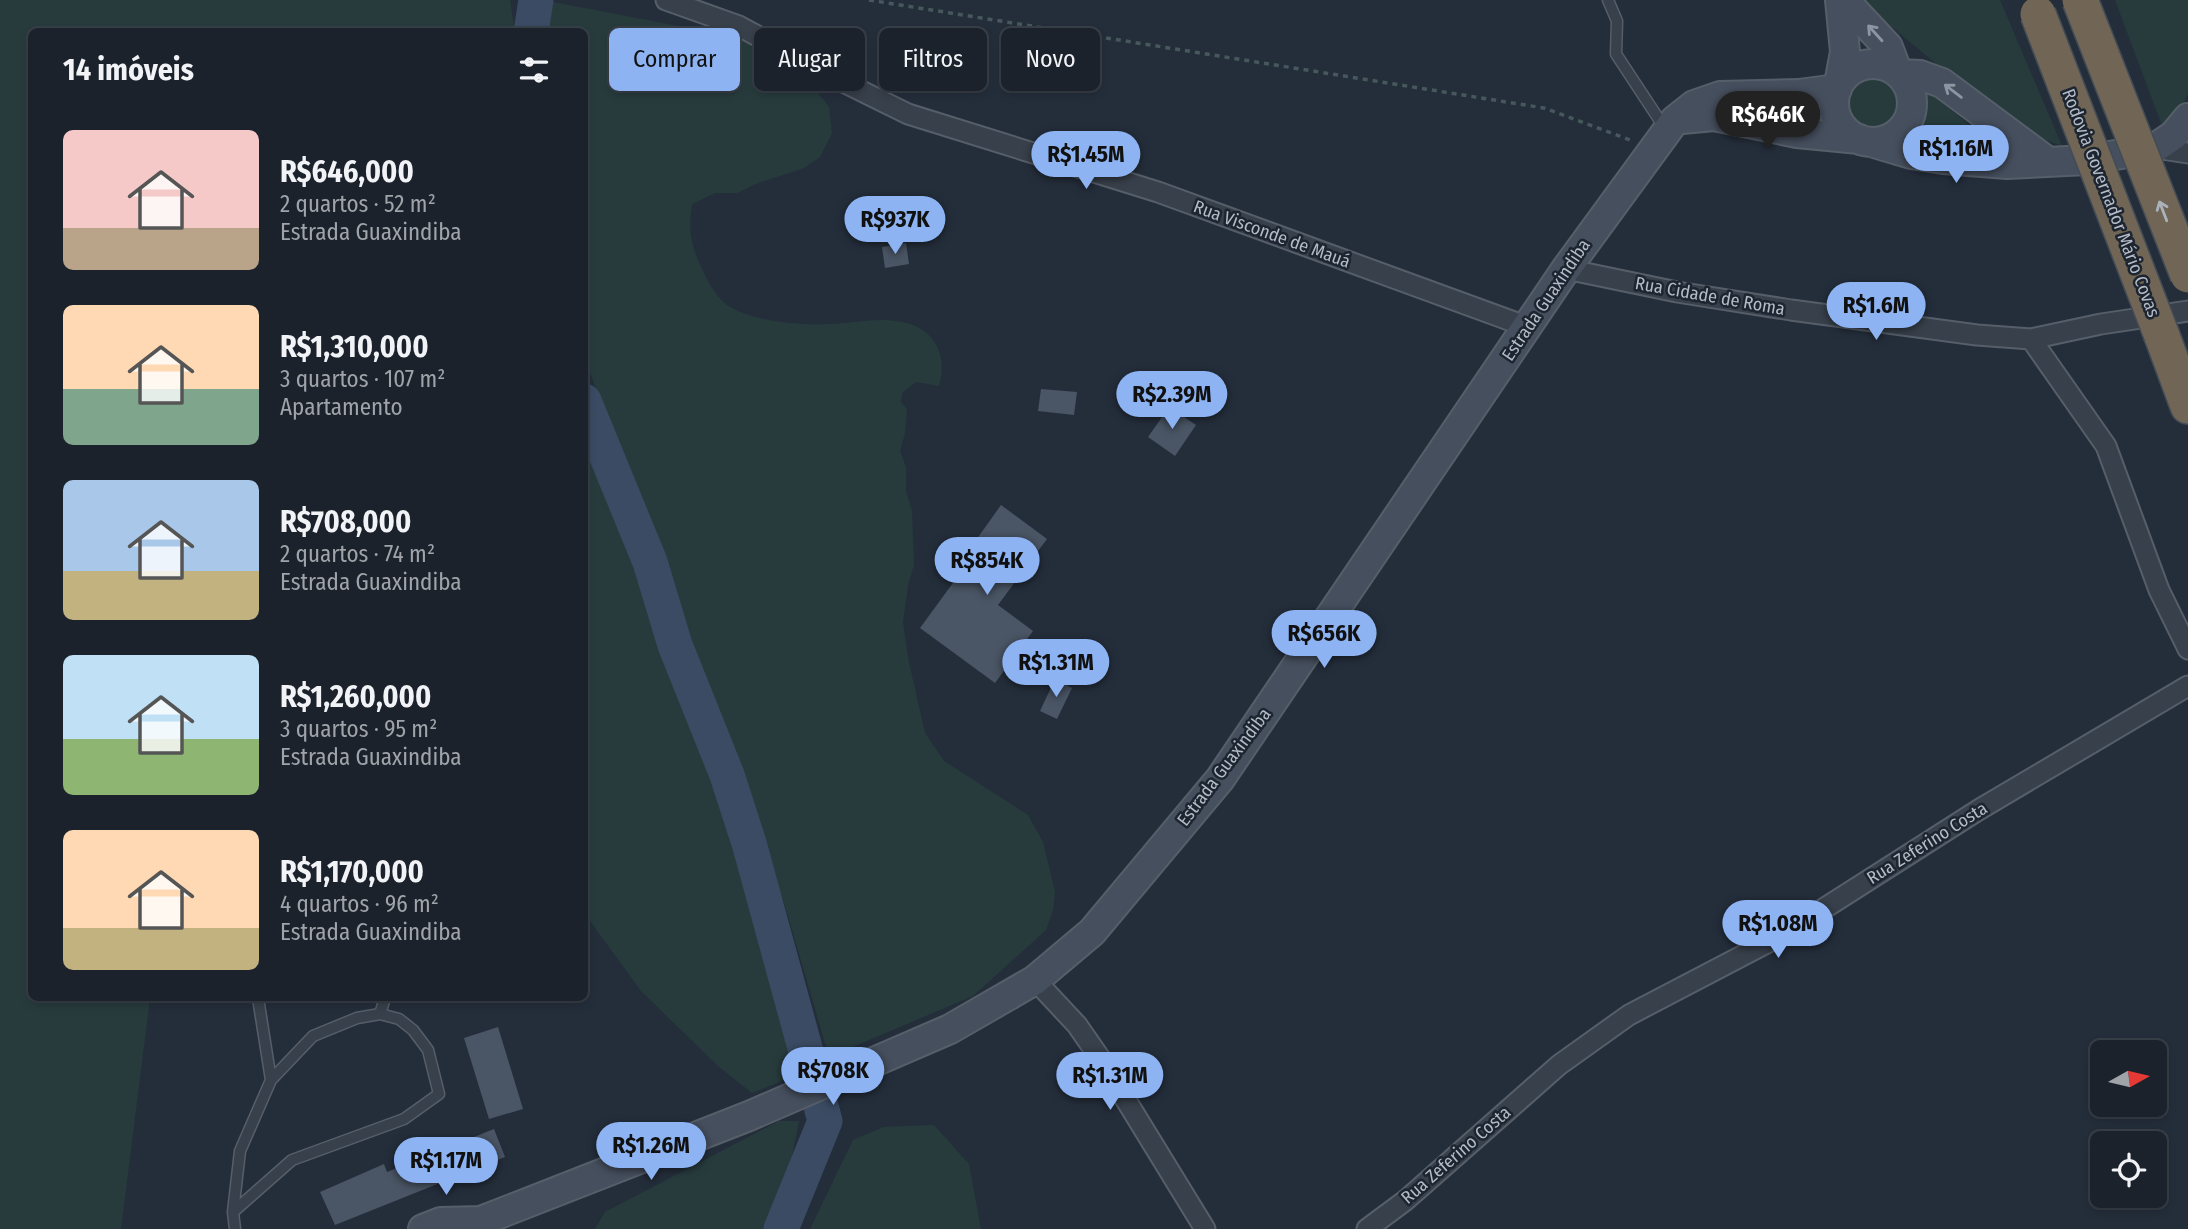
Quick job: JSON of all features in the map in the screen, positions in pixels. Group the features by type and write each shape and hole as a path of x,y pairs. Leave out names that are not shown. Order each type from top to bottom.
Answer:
{"highway":[{"path":"2080,0 2188,275"},
{"name":"Rodovia Governador Mário Covas","path":"2036,7 2188,406"}],"street":[{"name":"Rua Visconde de Mauá","path":"666,0 739,26 908,114 1158,192 1528,327"},
{"path":"1842,0 1888,47 1912,95 1909,118 1894,136 1865,141 1848,132 1839,122 1835,109 1845,52 1842,0"},
{"path":"1665,133 1694,105 1720,96 1799,94 1838,87 1847,74 1870,63 1941,83 2047,161"},
{"path":"1665,133 1714,116 1797,133 1865,141 1911,154 2007,164 2115,157 2155,148 2188,153"},
{"path":"2155,148 2174,135 2188,118"},
{"name":"Estrada Guaxindiba","path":"423,1229 441,1222 475,1225 802,1093 950,1029 1035,980 1092,932 1220,779 1566,269 1665,133"},
{"name":"Rua Cidade de Roma","path":"1566,269 1677,292 1791,310 1977,335 2031,339 2101,324 2188,311"},
{"path":"2031,339 2106,446 2159,590 2188,649"},
{"name":"Rua Zeferino Costa","path":"1367,1229 1406,1200 1559,1065 1629,1015 1784,934 1980,809 2188,686"},
{"path":"1035,980 1077,1025 1102,1061 1205,1229"}],"lane":[{"path":"1608,0 1617,22 1616,54 1665,133"},
{"path":"258,1001 271,1080"},
{"path":"380,1014 384,1001"},
{"path":"233,1212 292,1160 404,1119 439,1094 428,1050 413,1030 399,1019 380,1014 357,1018 313,1036 271,1080 240,1151 233,1212 235,1229"}],"path":[{"path":"869,0 1544,108 1665,133"}],"green space":[{"path":"0,0 510,0 514,28 28,28 28,1001 150,1001 121,1229 0,1229"},
{"path":"1859,0 2000,0 2062,146 2014,128"},
{"path":"2115,0 2188,0 2188,93 2183,106 2163,128"},
{"path":"553,2 689,28 609,28 609,91 740,91 740,38 754,48 754,91 817,91 829,107 832,133 820,157 804,168 737,193 715,193 692,204 692,239 705,276 727,305 755,317 808,324 880,320 909,324 928,334 935,342 942,362 939,386 916,382 902,393 901,402 907,409 900,451 906,467 906,491 912,511 914,565 908,585 903,622 908,658 925,733 944,761 1028,815 1043,842 1055,892 1053,910 1046,930 973,996 829,1057 786,909 686,625 588,368 588,28 549,28"},
{"path":"1873,70 1891,76 1899,84 1905,102 1899,120 1891,128 1873,134 1855,128 1847,120 1841,102 1847,84 1855,76"},
{"path":"1926,90 1968,124 2014,155 1903,145 1920,128 1923,121 1927,107"},
{"path":"1816,101 1815,113 1820,128 1747,112 1755,104 1788,109"},
{"path":"588,433 635,559 740,865 797,1075 752,1093 718,1066 641,991 588,918"},
{"path":"779,1121 799,1121 792,1156 792,1177 768,1229 595,1229 605,1212"},
{"path":"934,1125 969,1164 981,1229 810,1229 853,1140 884,1127"}],"building":[{"path":"906,243 909,264 885,268 882,247"},
{"path":"1041,389 1077,392 1074,415 1038,411"},
{"path":"1169,407 1196,425 1175,456 1148,437"},
{"path":"1001,505 1047,539 998,605 1033,631 995,683 920,628 969,561 964,557"},
{"path":"1055,679 1072,688 1057,719 1040,711"},
{"path":"498,1027 523,1109 489,1119 464,1038"},
{"path":"494,1129 505,1157 335,1225 320,1192 384,1164 387,1172"}],"waterway":[{"path":"532,28 536,0"},
{"path":"588,411 650,562 675,645 727,775 749,843 825,1121 781,1229"}]}
